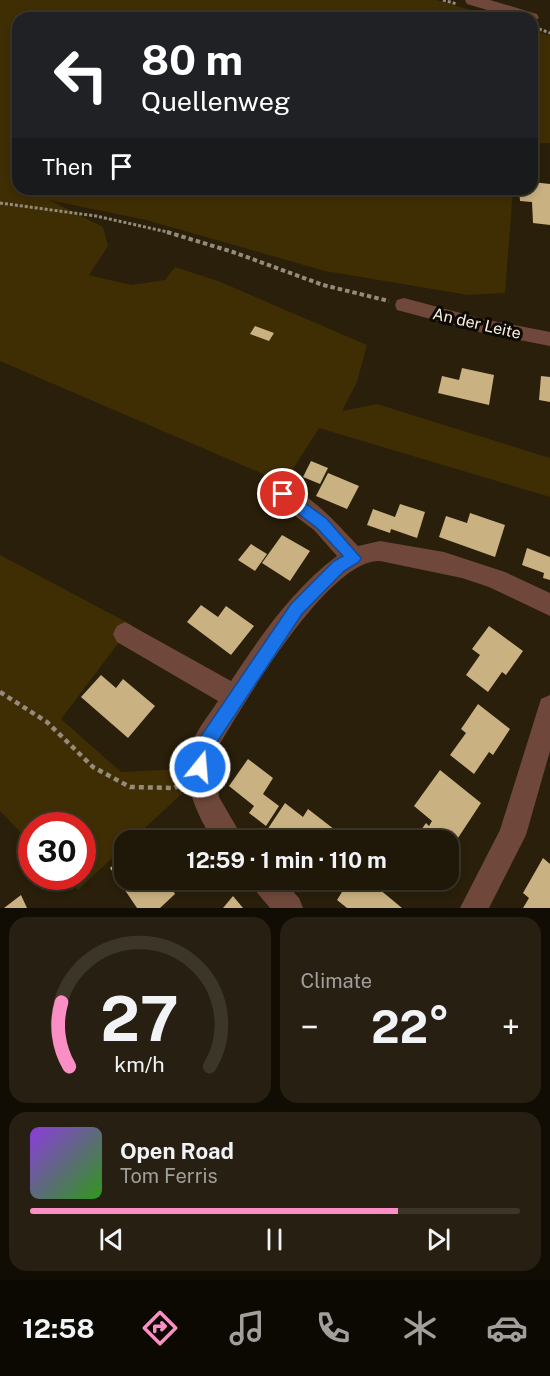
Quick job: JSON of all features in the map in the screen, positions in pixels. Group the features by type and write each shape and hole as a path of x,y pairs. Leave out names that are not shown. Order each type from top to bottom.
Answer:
{"street":[{"path":"473,0 512,12"},
{"name":"An der Leite","path":"404,305 483,326 550,339"},
{"path":"283,494 322,523 354,558"},
{"path":"222,830 204,792 200,767 203,748 296,609 339,566 372,551 416,556 473,568 550,605"},
{"path":"125,634 235,697"},
{"path":"474,908 512,835 550,708"},
{"path":"273,890 289,908"}],"path":[{"path":"0,203 96,216 165,231 233,252 323,285 404,305"},
{"path":"0,692 47,722 93,767 130,787 174,788 201,775"}],"shaded area":[{"path":"0,0 436,0 477,12 12,12 12,195 513,195 505,293 468,295 325,271 146,220 49,200 103,227 108,246 89,275 131,285 165,280 175,267 218,281 367,345 357,382 342,411 377,404 550,458 550,497 319,428 284,483 0,361"},
{"path":"538,32 550,36 550,143 538,143"},
{"path":"0,555 132,625 61,719 121,772 183,769 190,786 143,830 114,830 114,856 96,873 96,812 18,812 18,830 0,811"}],"building":[{"path":"538,183 550,184 550,225 533,223 532,202 520,201 520,195 538,195"},
{"path":"255,326 274,333 269,341 250,334"},
{"path":"462,368 494,375 489,405 438,393 442,376 459,380"},
{"path":"541,376 550,377 550,402 539,400"},
{"path":"311,461 328,468 320,484 303,477"},
{"path":"328,473 359,486 347,509 316,496"},
{"path":"400,504 425,512 417,538 391,529 390,533 367,525 373,509 395,517"},
{"path":"470,513 505,525 495,557 439,537 446,516 467,523"},
{"path":"282,535 310,551 290,581 262,563"},
{"path":"251,544 267,554 255,571 238,560"},
{"path":"527,548 550,557 550,580 543,578 544,573 522,565"},
{"path":"201,605 218,617 226,606 254,626 231,655 187,622"},
{"path":"489,626 523,651 506,675 502,672 488,692 466,675 480,655 472,649"},
{"path":"101,675 116,688 123,679 155,706 128,738 81,697"},
{"path":"478,704 510,729 493,755 489,752 474,774 450,755 466,733 461,729"},
{"path":"248,759 273,778 263,794 279,806 266,826 249,813 254,806 229,786"},
{"path":"440,770 481,803 459,836 459,830 421,830 426,823 429,826 432,821 414,806"},
{"path":"285,803 303,817 308,809 335,830 267,830"},
{"path":"543,858 550,864 550,908 523,908 529,898 523,893"},
{"path":"125,890 172,890 175,894 160,908 137,908"},
{"path":"343,890 380,890 402,908 347,908 337,900"},
{"path":"21,895 27,908 4,908"},
{"path":"233,896 243,908 223,908"}],"route":[{"path":"200,767 203,748 296,609 339,566 354,558 322,523 283,494"}]}
